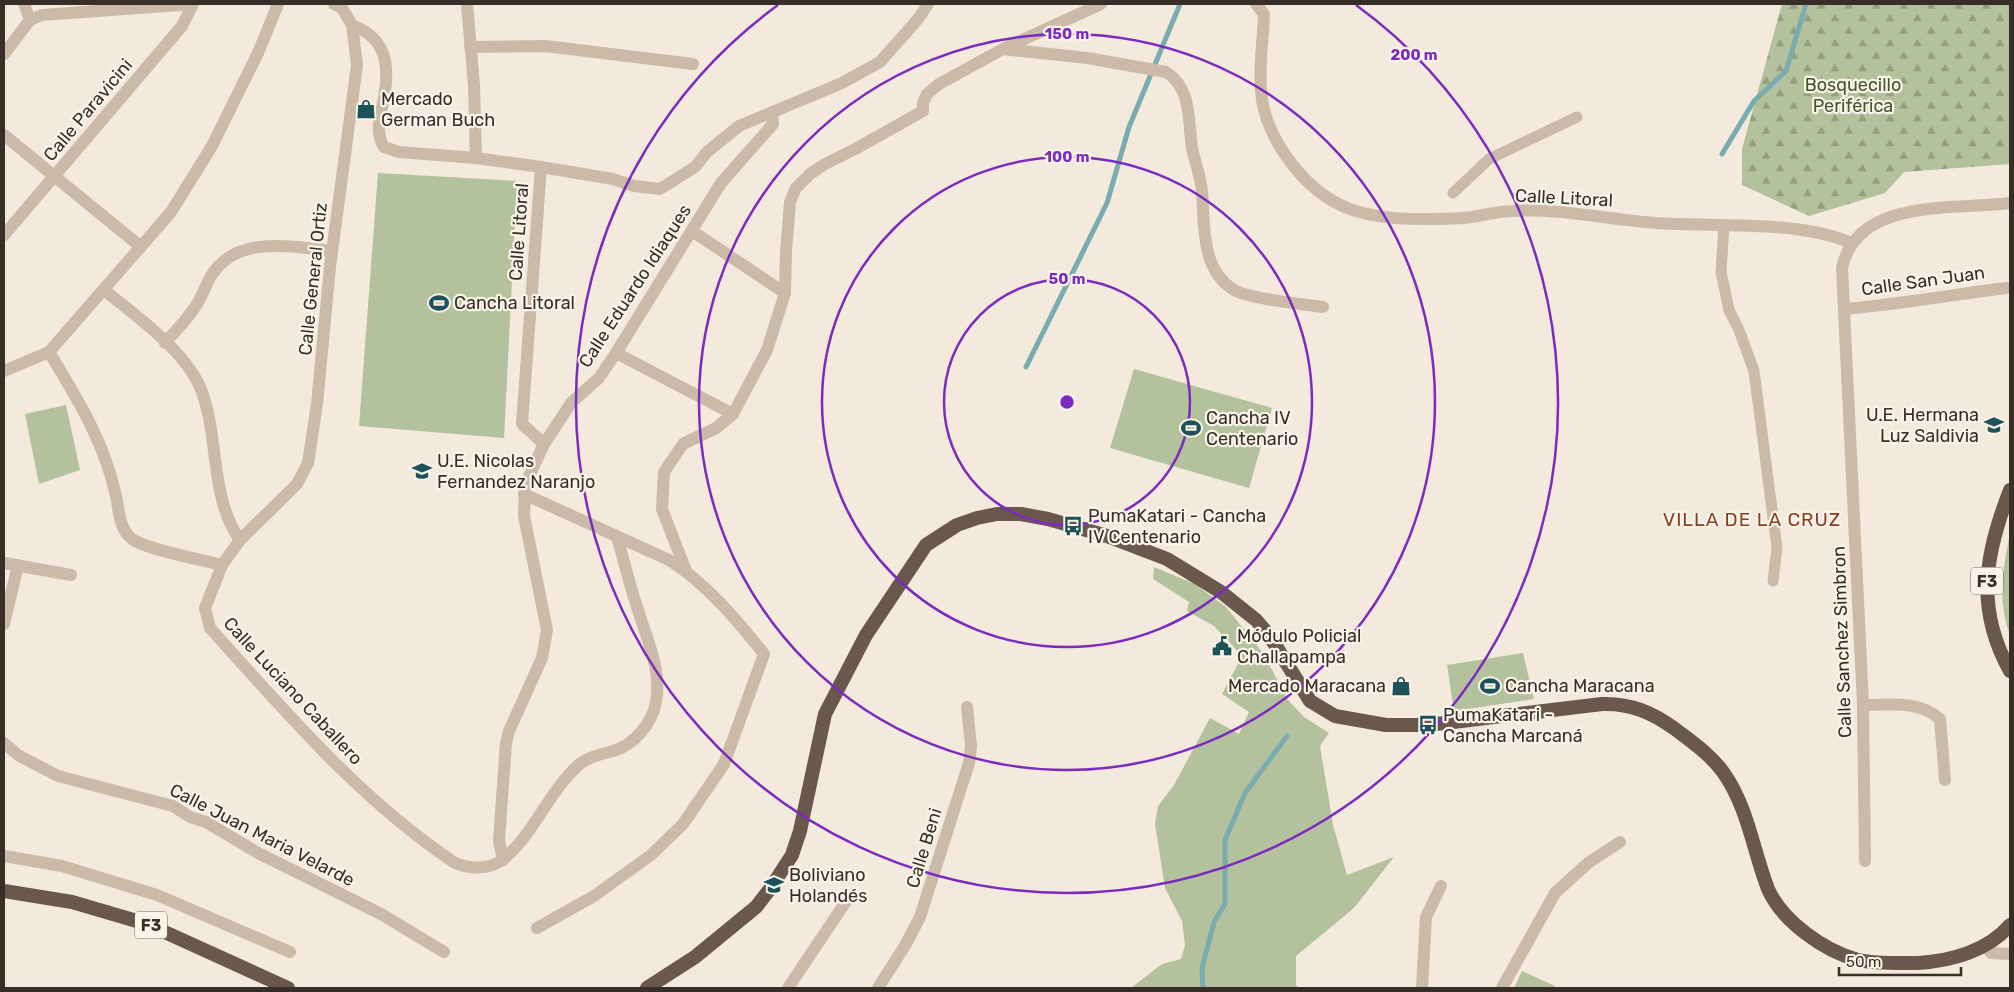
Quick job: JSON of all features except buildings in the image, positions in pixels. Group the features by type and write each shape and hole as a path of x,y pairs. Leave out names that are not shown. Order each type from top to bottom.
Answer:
{"highway":[{"name":"F3","path":"2010,490 1999,518 1991,548 1986,591 1992,624 2010,671"},
{"path":"646,988 710,945 756,907 770,889 792,854 800,831 825,714 866,635 926,545 957,525 997,514 1021,514 1073,526 1167,559 1196,575 1239,605 1256,620 1269,635 1310,701 1335,716 1386,725 1411,725 1602,704 1616,704 1650,713 1699,746 1723,772 1743,812 1774,899 1787,919 1814,938 1849,957 1880,963 1932,962 1968,953 1985,945 2004,933 2010,925"},
{"name":"F3","path":"4,891 72,902 147,924 288,988"}],"street":[{"path":"24,4 30,20"},
{"path":"4,54 30,20 42,15 83,8 193,4"},
{"name":"Calle Paravicini","path":"4,235 182,26 193,4"},
{"path":"4,371 49,352 171,212 212,146 258,53 278,4"},
{"path":"334,4 342,8 352,24 367,30 376,38 382,51 385,65 384,96 378,133 384,147 399,152 476,158 541,167"},
{"path":"467,4 476,158"},
{"name":"Calle Litoral","path":"544,444 522,424 541,167 613,179 634,186 660,189 695,167 707,152 739,126 842,83 880,62 918,19 928,4"},
{"path":"686,571 662,510 664,472 683,444 716,428 733,414 767,350 785,293 790,202 796,188 810,174 825,164 858,148 923,111 923,103 927,94 939,84 1038,31 1101,4"},
{"name":"Calle Litoral","path":"1256,4 1264,14 1260,77 1263,102 1270,125 1280,147 1294,167 1312,187 1331,202 1356,212 1379,217 1453,219 1513,211 1589,215 1656,223 1724,225 1803,232 1841,239 1851,244"},
{"name":"Calle General Ortiz","path":"240,540 297,484 308,463 318,395 332,251 357,65 352,24"},
{"path":"470,47 545,46 693,64"},
{"path":"1003,49 1087,58 1166,72 1171,75 1177,80 1188,104 1193,149 1202,192 1202,228 1212,263 1222,280 1234,290 1324,307"},
{"name":"Calle Eduardo Idiaques","path":"503,860 499,840 506,744 524,696 535,678 542,658 546,630 524,516 524,494 529,475 544,444 571,403 599,378 616,353 721,184 773,124 772,112"},
{"path":"1452,193 1490,159 1577,117"},
{"path":"4,135 141,247"},
{"path":"1851,244 1880,221 1901,213 1927,208 2010,203"},
{"path":"1724,225 1722,272 1729,310 1739,330 1754,371 1777,548 1773,581"},
{"path":"692,231 785,293"},
{"name":"Calle Sanchez Simbron","path":"1851,244 1845,253 1842,268 1863,705 1865,861"},
{"path":"165,343 196,307 210,276 219,266 247,248 287,246 332,251"},
{"name":"Calle San Juan","path":"1845,309 1898,304 1935,296 2006,288"},
{"path":"104,290 165,343 192,373 204,398 222,496 229,520 240,540"},
{"path":"49,352 95,430 116,495 120,520 132,540 222,565"},
{"path":"616,353 733,414"},
{"path":"524,494 686,571 730,611 764,654 724,764 683,824 651,855 594,896 537,928"},
{"path":"503,860 561,784 582,762 615,751 639,737 656,704 658,680 654,659 617,537"},
{"name":"Calle Luciano Caballero","path":"240,540 222,565 205,608 210,628 300,729 384,810 455,863 474,868 503,860"},
{"path":"4,563 71,575"},
{"path":"4,624 18,565"},
{"path":"1863,705 1917,706 1935,715 1940,720 1945,780"},
{"name":"Calle Beni","path":"878,988 906,944 929,894 969,763 971,746 967,707"},
{"name":"Calle Juan Maria Velarde","path":"4,743 18,755 58,776 173,806 190,817 206,822 258,853 382,914 444,952"},
{"path":"1502,988 1555,893 1588,863 1620,842"},
{"path":"4,856 62,866 157,895 290,952"},
{"path":"1422,988 1426,917 1441,886"},
{"path":"788,988 847,900"},
{"path":"1985,945 1991,953 2010,954"}],"green space":[{"name":"Bosquecillo Periférica","path":"1782,4 2010,4 2010,164 1904,172 1885,193 1809,216 1742,185 1742,149"},
{"name":"Cancha Litoral","path":"378,173 517,181 504,438 359,426"},
{"name":"Cancha IV Centenario","path":"1134,369 1272,408 1249,488 1110,448"},
{"path":"66,405 80,470 39,484 25,414"},
{"path":"2010,533 2010,635 2006,622 2002,584"},
{"path":"1154,567 1195,584 1226,607 1263,653 1288,700 1304,717 1329,733 1320,746 1333,825 1347,875 1394,857 1354,908 1296,956 1296,985 1299,988 1131,988 1162,964 1181,959 1185,945 1182,921 1165,888 1155,824 1158,806 1174,785 1210,718 1239,734 1249,712 1222,694 1242,656 1214,626 1187,611 1189,602 1153,579"},
{"name":"Cancha Maracana","path":"1523,653 1534,699 1454,711 1447,665"},
{"path":"1522,971 1555,986 1554,988 1514,988"}],"waterway":[{"path":"1026,367 1107,203 1129,127 1180,4"},
{"path":"1722,154 1754,101 1786,71 1806,4"},
{"path":"1203,988 1202,968 1214,922 1225,904 1225,840 1245,793 1287,736"}],"place":[{"name":"Mercado German Buch","path":"366,109"},
{"name":"Cancha Litoral","path":"439,303"},
{"name":"U.E. Hermana Luz Saldivia","path":"1994,425"},
{"name":"Cancha IV Centenario","path":"1191,428"},
{"name":"U.E. Nicolas Fernandez Naranjo","path":"422,471"},
{"name":"PumaKatari - Cancha IV Centenario","path":"1073,526"},
{"name":"Módulo Policial Challapampa","path":"1222,646"},
{"name":"Mercado Maracana","path":"1401,686"},
{"name":"Cancha Maracana","path":"1490,686"},
{"name":"PumaKatari - Cancha Marcaná","path":"1428,725"},
{"name":"Boliviano Holandés","path":"774,885"}],"district":[{"name":"VILLA DE LA CRUZ","path":"1752,519"}]}
